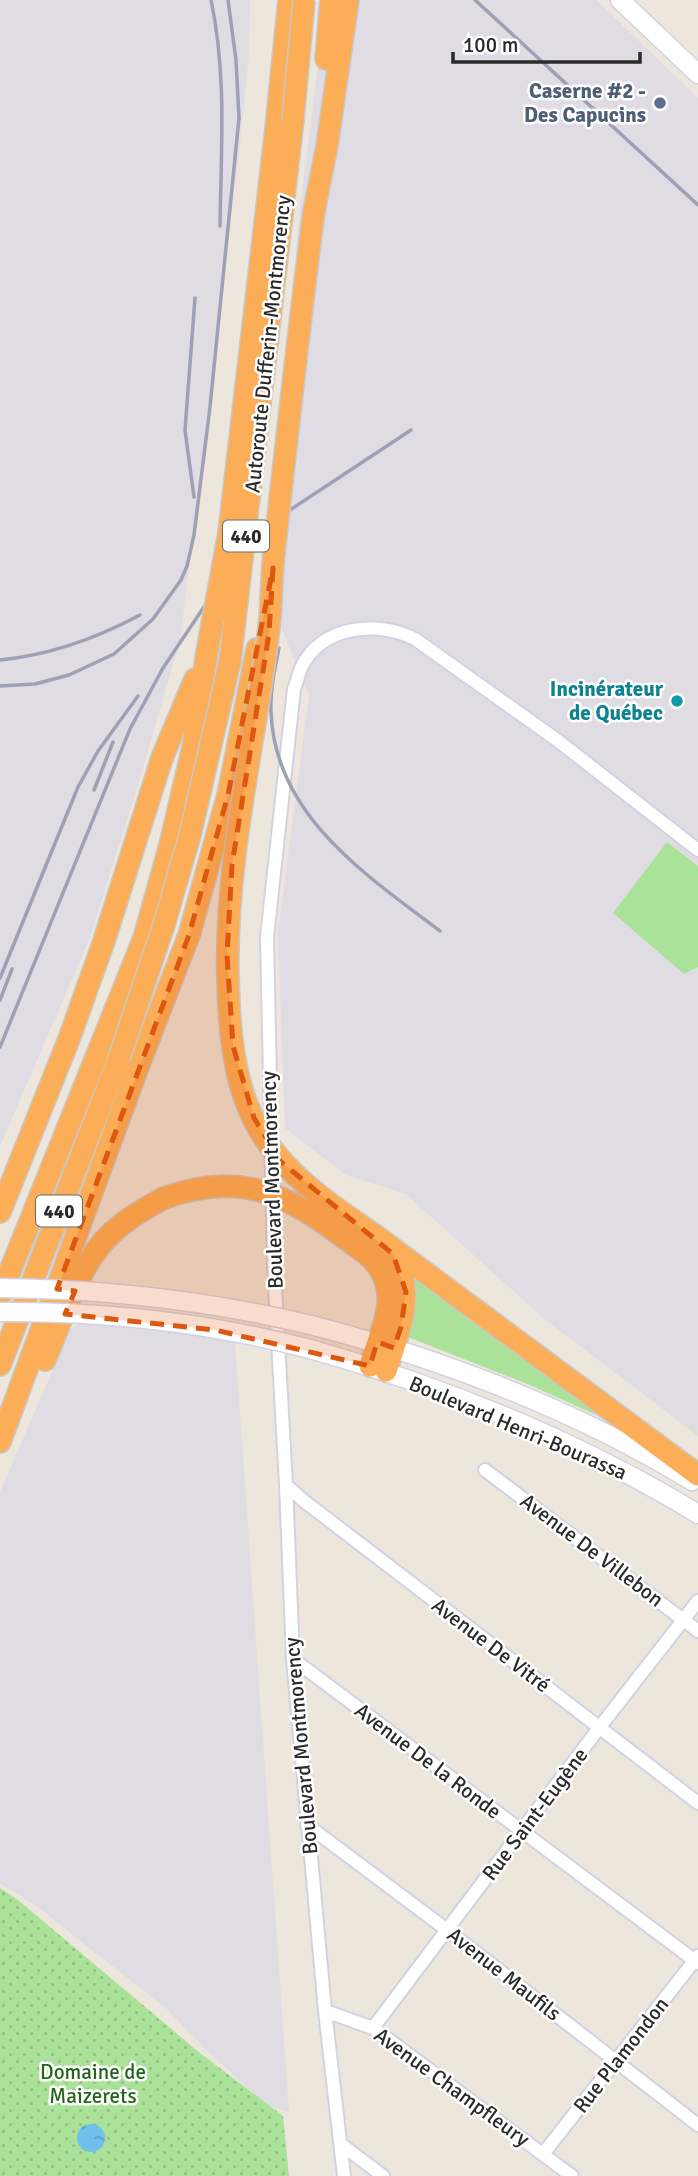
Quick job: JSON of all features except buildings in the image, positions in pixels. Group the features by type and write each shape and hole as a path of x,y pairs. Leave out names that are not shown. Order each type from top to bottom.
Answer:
{"highway":[{"path":"273,0 276,129"},
{"name":"Autoroute Dufferin-Montmorency","path":"0,1296 144,937 193,747 229,533 289,0"},
{"name":"Autoroute Dufferin-Montmorency","path":"0,1365 129,1061 186,848 230,661 293,119 304,0"},
{"path":"331,0 314,211 273,568 269,633 232,864 228,955 229,1010 238,1072 249,1107 266,1140 280,1161 318,1195 376,1245 698,1475"},
{"path":"314,211 327,146 348,0"},
{"path":"0,1442 129,1061 189,935 228,795 273,568"},
{"path":"0,1212 69,1040 108,929 162,758 207,652"},
{"path":"0,1204 19,1164"},
{"path":"0,1461 84,1270 100,1246 118,1227 140,1211 188,1189 237,1186 262,1191 289,1200 376,1245 390,1301 385,1345 378,1368"}],"main road":[{"path":"620,0 698,74"},
{"name":"Boulevard Henri-Bourassa","path":"0,1288 99,1292 192,1301 239,1308 385,1345 513,1390 570,1415 698,1485"},
{"name":"Boulevard Henri-Bourassa","path":"0,1312 148,1320 228,1332 310,1349 378,1368 535,1430 638,1480 698,1514"}],"street":[{"name":"Boulevard Montmorency","path":"344,2176 325,2011 293,1659 274,1269 267,937 294,689 302,666 316,648 335,635 360,627 400,631 557,740 698,850"},
{"name":"Avenue De Villebon","path":"485,1470 698,1631"},
{"name":"Avenue De Vitré","path":"286,1485 698,1803"},
{"name":"Rue Saint-Eugène","path":"373,2028 698,1601"},
{"name":"Avenue De la Ronde","path":"293,1659 697,1960"},
{"name":"Avenue Maufils","path":"307,1825 698,2125"},
{"name":"Rue Plamondon","path":"544,2154 697,1960"},
{"name":"Avenue Champfleury","path":"325,2011 373,2028 572,2176"},
{"path":"342,2145 383,2176"}],"highlighted area":[{"path":"273,568 269,633 232,865 227,955 233,1046 254,1118 280,1161 393,1254 406,1292 401,1327 394,1348 377,1342 370,1366 215,1330 65,1314 75,1291 57,1289 189,935 228,795"}],"shaded area":[{"path":"0,0 250,0 249,53 239,153 180,641 89,940 0,1146"},
{"path":"326,0 596,0 698,98 698,1436 542,1317 406,1194 346,1175 285,1128 278,933 309,695 265,589 300,209"},
{"path":"89,1317 215,1332 235,1342 289,2112 265,2104 204,2048 168,2010 39,1908 0,1883 0,1492 70,1330"}],"green space":[{"path":"667,842 698,866 698,967 684,974 613,913"},
{"path":"411,1265 608,1413 605,1419 530,1385 408,1337"},
{"name":"Domaine de Maizerets","path":"0,1888 18,1900 200,2053 283,2116 289,2176 0,2176"}],"water":[{"path":"91,2124 101,2128 105,2138 101,2148 91,2152 81,2148 77,2138 81,2128"}],"railway":[{"path":"211,0 221,84 220,226"},
{"path":"0,686 35,684 69,675 114,654 153,619 181,580 187,566 194,535 210,407 239,118 236,60 228,0"},
{"path":"475,0 698,205"},
{"path":"194,497 185,430 195,298"},
{"path":"0,1047 130,729 163,668 216,589 250,546 287,512 411,430"},
{"path":"0,660 72,645 140,615"},
{"path":"279,648 271,711 276,748 288,781 306,812 329,839 383,888 440,931"},
{"path":"0,978 78,787 98,751 138,696"},
{"path":"94,790 113,742"},
{"path":"0,1000 12,969"}],"place":[{"name":"Caserne #2 - Des Capucins","path":"660,103"},
{"name":"Incinérateur de Québec","path":"677,701"}]}
